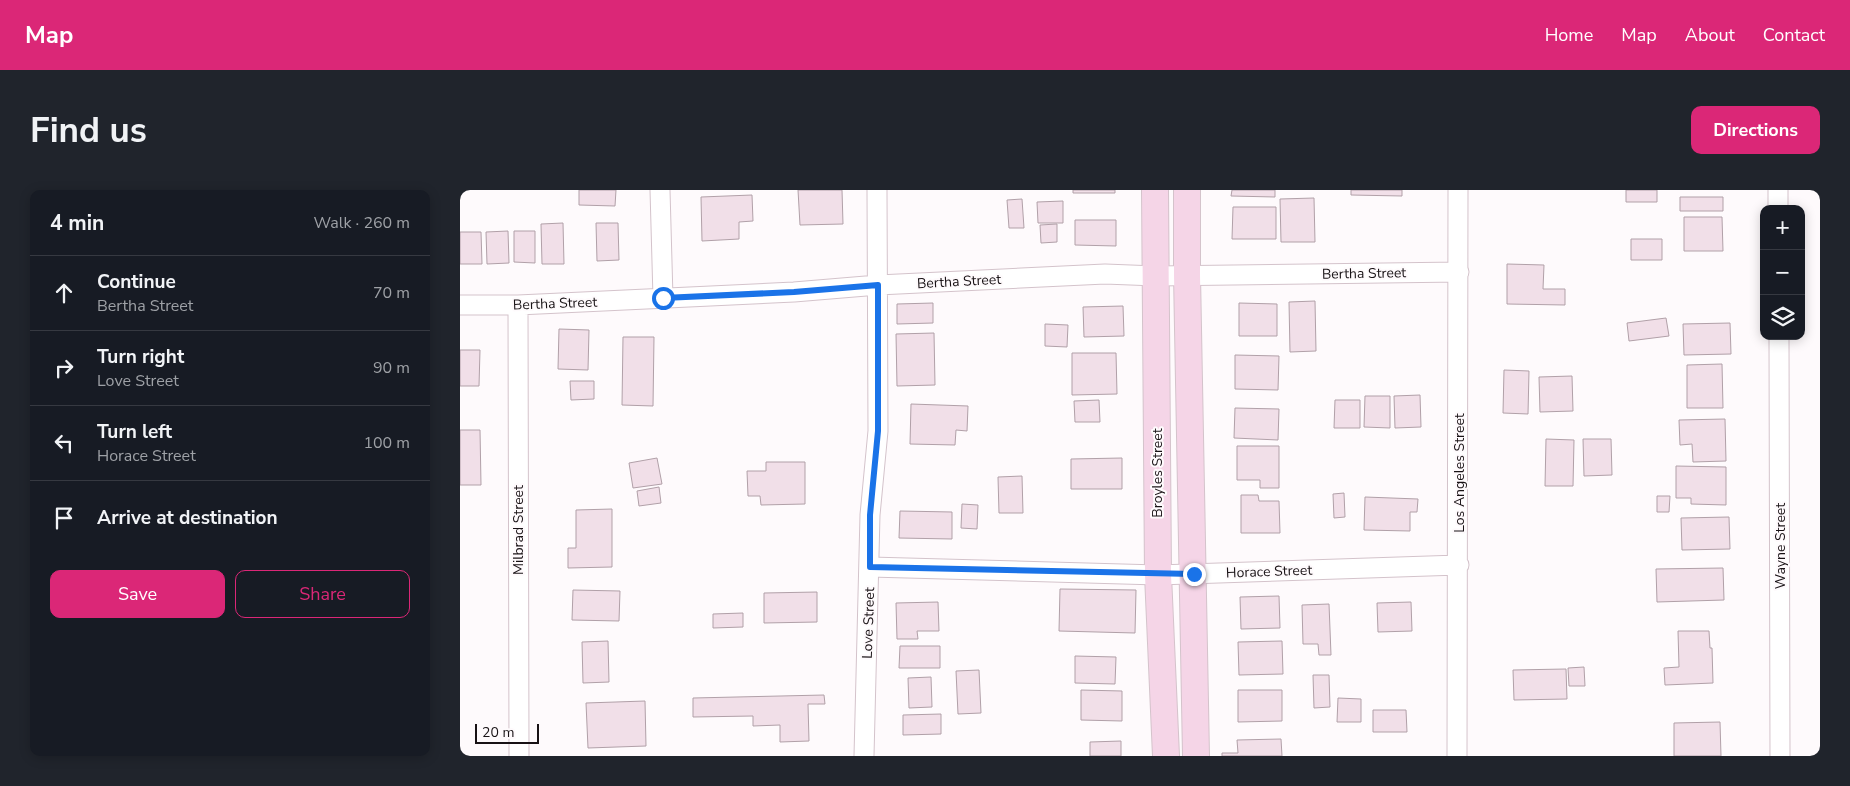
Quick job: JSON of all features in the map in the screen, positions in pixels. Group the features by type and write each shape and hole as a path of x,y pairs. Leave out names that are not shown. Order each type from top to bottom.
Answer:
{"main road":[{"name":"Broyles Street","path":"1155,190 1158,574 1166,756"},
{"path":"1187,190 1196,756"}],"street":[{"path":"660,190 663,298"},
{"name":"Love Street","path":"864,756 870,515 878,431 877,190"},
{"name":"Los Angeles Street","path":"1457,756 1459,565 1458,190"},
{"path":"1778,190 1778,205"},
{"name":"Bertha Street","path":"460,305 518,305 794,292 878,285 1105,274 1156,276 1458,272"},
{"name":"Milbrad Street","path":"518,305 519,756"},
{"name":"Wayne Street","path":"1779,340 1780,756"},
{"name":"Horace Street","path":"870,567 1194,574 1459,565"}],"building":[{"path":"579,190 616,190 615,206 579,205"},
{"path":"798,190 842,190 843,224 800,225"},
{"path":"1073,190 1115,190 1115,193 1073,193"},
{"path":"1232,190 1275,190 1275,197 1231,196"},
{"path":"1351,190 1402,190 1402,196 1351,195"},
{"path":"1626,190 1657,190 1657,202 1626,202"},
{"path":"752,195 753,221 739,222 739,239 702,241 701,197"},
{"path":"1680,197 1723,197 1723,211 1680,211"},
{"path":"1314,198 1315,242 1281,242 1280,199"},
{"path":"1022,199 1024,228 1009,228 1007,200"},
{"path":"1063,201 1063,223 1038,223 1037,202"},
{"path":"1233,207 1276,207 1276,239 1232,239"},
{"path":"1684,217 1722,217 1723,251 1684,251"},
{"path":"1075,220 1116,220 1116,246 1075,245"},
{"path":"563,223 564,264 542,264 541,224"},
{"path":"596,223 618,223 619,260 597,261"},
{"path":"1057,224 1057,242 1041,243 1040,225"},
{"path":"508,231 509,263 487,264 486,232"},
{"path":"514,231 535,231 535,263 514,262"},
{"path":"460,232 481,232 482,264 460,264"},
{"path":"1631,239 1662,239 1662,260 1631,260"},
{"path":"1507,264 1544,265 1543,289 1565,289 1565,305 1507,304"},
{"path":"1315,301 1316,351 1290,352 1289,302"},
{"path":"933,303 933,323 897,324 897,304"},
{"path":"1239,303 1277,304 1277,336 1239,336"},
{"path":"1123,306 1124,336 1084,337 1083,307"},
{"path":"1666,318 1669,336 1629,341 1627,323"},
{"path":"1730,323 1731,354 1684,355 1683,324"},
{"path":"1045,324 1068,325 1067,347 1045,346"},
{"path":"559,329 589,330 588,370 558,369"},
{"path":"934,333 935,385 897,386 896,334"},
{"path":"623,337 654,337 653,406 622,405"},
{"path":"460,350 480,350 479,386 460,386"},
{"path":"1072,353 1116,353 1117,394 1072,395"},
{"path":"1235,355 1279,356 1278,390 1235,389"},
{"path":"1722,364 1723,408 1687,408 1687,365"},
{"path":"1504,370 1529,371 1528,414 1503,413"},
{"path":"1572,376 1573,411 1540,412 1539,377"},
{"path":"570,381 594,381 594,399 571,400"},
{"path":"1420,395 1421,427 1395,428 1394,396"},
{"path":"1365,396 1390,396 1390,428 1364,427"},
{"path":"1099,400 1100,422 1075,422 1074,401"},
{"path":"1335,400 1360,400 1360,428 1334,428"},
{"path":"911,404 968,406 967,431 956,430 955,445 910,444"},
{"path":"1235,408 1279,409 1278,440 1234,438"},
{"path":"1725,419 1726,461 1693,462 1692,444 1680,445 1679,420"},
{"path":"460,430 480,430 481,485 460,485"},
{"path":"1546,439 1574,440 1573,486 1545,486"},
{"path":"1583,439 1611,439 1612,475 1584,476"},
{"path":"1237,446 1279,446 1279,488 1260,488 1260,480 1237,480"},
{"path":"657,458 662,484 633,488 629,463"},
{"path":"1122,458 1122,489 1071,489 1071,459"},
{"path":"766,462 805,462 805,504 761,505 760,496 748,496 747,471 766,471"},
{"path":"1676,466 1726,467 1726,505 1691,504 1691,498 1676,498"},
{"path":"1022,476 1023,513 999,513 998,477"},
{"path":"659,487 661,503 639,506 637,491"},
{"path":"1344,493 1345,517 1334,518 1333,494"},
{"path":"1241,495 1258,495 1259,501 1279,501 1280,533 1241,533"},
{"path":"1657,496 1670,496 1669,512 1657,512"},
{"path":"1365,497 1418,499 1417,512 1410,512 1410,531 1364,530"},
{"path":"962,504 978,505 977,529 961,528"},
{"path":"612,509 612,567 568,568 568,548 576,548 576,510"},
{"path":"900,511 952,512 952,539 899,538"},
{"path":"1729,517 1730,549 1682,550 1681,518"},
{"path":"1723,568 1724,600 1657,602 1656,569"},
{"path":"1060,589 1136,590 1135,633 1059,631"},
{"path":"573,590 620,591 619,621 572,620"},
{"path":"817,592 817,622 764,623 764,593"},
{"path":"1279,596 1280,628 1241,629 1240,597"},
{"path":"938,602 939,631 917,631 918,639 897,639 896,603"},
{"path":"1411,602 1412,631 1378,632 1377,603"},
{"path":"1329,604 1331,655 1319,655 1318,644 1303,644 1302,605"},
{"path":"743,613 743,627 713,628 713,614"},
{"path":"1678,631 1709,631 1710,648 1712,648 1713,683 1665,685 1664,668 1679,667"},
{"path":"608,641 609,682 583,683 582,642"},
{"path":"1282,641 1283,674 1239,675 1238,642"},
{"path":"900,646 940,646 940,668 899,668"},
{"path":"1075,656 1116,657 1115,684 1075,683"},
{"path":"1584,667 1585,686 1569,686 1568,668"},
{"path":"1566,669 1567,699 1514,700 1513,670"},
{"path":"979,670 981,713 958,714 956,671"},
{"path":"1313,675 1329,675 1330,707 1314,708"},
{"path":"931,677 932,707 909,708 908,678"},
{"path":"1081,690 1122,691 1122,721 1081,720"},
{"path":"1238,690 1282,690 1282,721 1238,722"},
{"path":"824,695 825,704 808,704 809,741 780,742 780,725 753,726 753,716 693,717 693,698"},
{"path":"1338,698 1361,699 1361,722 1337,722"},
{"path":"645,701 646,746 588,748 586,703"},
{"path":"1373,710 1406,710 1407,732 1373,732"},
{"path":"941,714 941,734 903,735 903,715"},
{"path":"1720,722 1721,756 1674,756 1674,723"},
{"path":"1281,739 1282,756 1222,756 1222,753 1238,753 1237,740"},
{"path":"1121,741 1121,756 1090,756 1090,742"}],"route":[{"path":"663,298 794,292 878,285 878,431 870,515 870,567 1194,574"}]}
